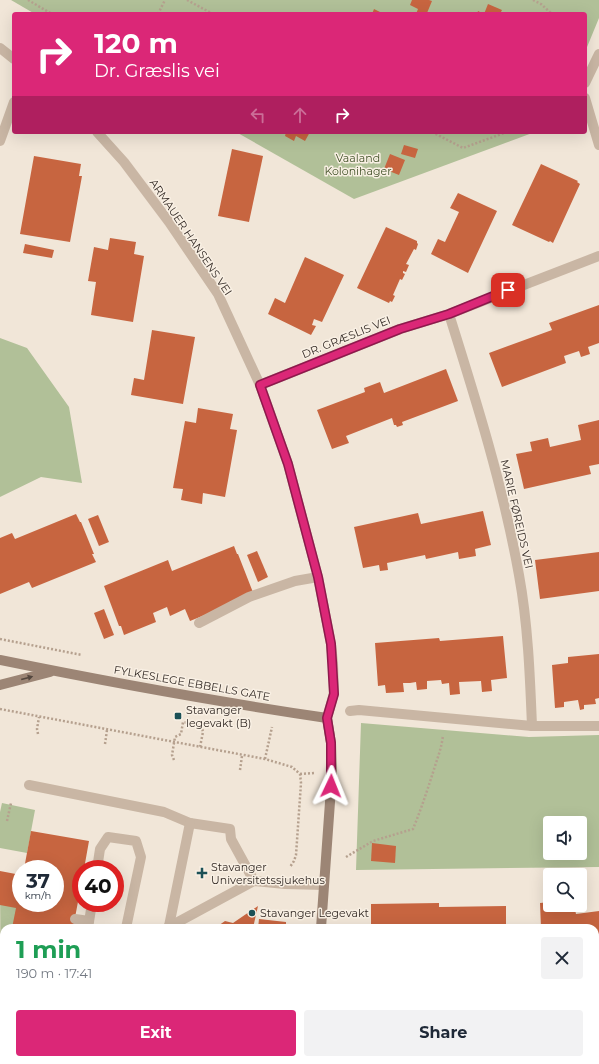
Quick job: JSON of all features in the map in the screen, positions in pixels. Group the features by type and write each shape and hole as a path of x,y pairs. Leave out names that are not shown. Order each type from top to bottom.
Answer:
{"street":[{"path":"0,48 12,57"},
{"path":"587,79 599,54"},
{"path":"587,105 599,145"},
{"path":"0,140 12,107"},
{"name":"ARMAUER HANSENS VEI","path":"99,134 124,162 218,294 260,385 288,464 318,577 331,644 333,663 334,694 327,718 331,743 332,774 321,924"},
{"name":"DR. GRÆSLIS VEI","path":"260,385 400,329 449,314 599,256"},
{"name":"MARIE FØREIDS VEI","path":"449,314 484,427 504,504 519,576 530,680 532,726"},
{"path":"199,623 249,597 295,581 318,577"},
{"name":"FYLKESLEGE EBBELLS GATE","path":"0,660 54,671 327,718"},
{"name":"FYLKESLEGE EBBELLS GATE","path":"0,685 54,671"},
{"path":"350,711 359,710 532,726 599,726"},
{"path":"29,786 164,812 190,823 230,829 231,839 254,881"},
{"path":"169,924 190,823"},
{"path":"98,860 100,849 108,837 136,841 141,857 127,924"},
{"path":"174,924 254,881 285,884 324,885"},
{"path":"75,919 88,924 90,912"}],"path":[{"path":"28,0 49,12"},
{"path":"159,12 165,0"},
{"path":"187,0 209,12"},
{"path":"533,0 541,4 550,12"},
{"path":"436,134 463,148 502,134"},
{"path":"0,639 82,655"},
{"path":"0,709 242,756 265,759 292,767 300,774 301,783 296,855 294,862 288,869"},
{"path":"38,734 37,729 39,717"},
{"path":"346,857 373,842 413,829 423,804 442,742 444,718"},
{"path":"174,760 172,755 175,737 181,734 183,722 195,724 202,728 203,732 200,747"},
{"path":"265,759 272,722"},
{"path":"105,744 107,730"},
{"path":"240,770 242,756"},
{"path":"300,774 314,773"},
{"path":"7,822 11,803"}],"green space":[{"path":"11,0 599,0 599,18 587,47 587,12 32,12"},
{"name":"Vaaland Kolonihager","path":"240,134 530,134 354,199"},
{"path":"0,338 27,348 69,407 82,483 41,477 0,497"},
{"path":"361,723 529,737 599,735 599,867 356,870"},
{"path":"2,803 35,810 27,853 0,848 0,812"},
{"path":"0,887 12,889 12,912 17,912 15,924 0,924"}],"building":[{"path":"412,0 432,1 427,12 417,12 418,9 410,5"},
{"path":"488,4 502,10 501,12 485,12"},
{"path":"374,9 380,12 373,12"},
{"path":"286,134 309,134 305,141 296,136 294,141 285,136"},
{"path":"404,145 418,149 415,158 401,154"},
{"path":"232,149 263,156 249,222 218,216"},
{"path":"390,154 405,160 399,175 384,169"},
{"path":"34,156 81,164 79,176 82,176 70,242 20,234"},
{"path":"541,164 578,181 577,182 580,184 553,243 512,225"},
{"path":"458,193 497,211 468,273 431,254 438,239 445,242 459,212 450,208"},
{"path":"386,227 417,241 418,244 416,250 414,249 406,264 409,265 406,272 403,271 405,274 402,280 400,279 393,295 395,296 392,302 390,301 389,303 357,288"},
{"path":"110,238 136,242 134,254 144,256 133,322 91,315 96,282 88,281 94,247 108,250"},
{"path":"25,244 54,250 52,258 23,253"},
{"path":"305,257 344,275 322,322 314,319 312,325 316,326 311,335 268,314 275,298 285,303"},
{"path":"599,305 599,343 588,347 590,354 581,357 579,351 564,356 566,363 502,387 489,353 552,330 549,323"},
{"path":"152,330 195,337 183,404 131,395 134,378 144,380"},
{"path":"446,369 458,401 402,422 403,425 397,427 394,425 392,418 346,436 349,443 332,449 317,410 365,392 364,388 380,382 384,393"},
{"path":"198,408 233,414 230,429 237,430 225,497 203,493 202,504 181,500 183,489 173,488 185,421 196,423"},
{"path":"599,420 599,464 589,466 591,474 524,489 516,454 532,451 530,442 548,438 550,447 581,440 578,425"},
{"path":"483,511 491,545 475,549 476,556 459,559 458,552 426,559 425,555 387,563 388,570 380,571 379,565 363,568 354,527 418,513 421,524"},
{"path":"76,514 81,522 96,562 32,588 29,582 0,594 0,538 12,533 15,539"},
{"path":"98,515 109,542 99,546 88,519"},
{"path":"234,546 254,595 190,621 185,609 170,616 167,607 153,613 156,622 124,635 121,626 119,626 104,586 168,560 172,571"},
{"path":"257,551 268,577 258,582 247,555"},
{"path":"599,552 599,591 540,599 535,560"},
{"path":"104,609 114,635 104,639 94,613"},
{"path":"503,636 507,678 491,680 492,691 482,692 481,681 459,682 460,694 450,695 449,683 442,684 441,680 427,681 427,689 417,690 416,682 403,683 404,692 386,693 385,685 378,686 375,643 439,638 440,641"},
{"path":"599,654 599,698 595,699 596,704 584,705 584,709 580,710 578,700 564,702 564,707 555,708 552,665 568,663 568,657"},
{"path":"31,831 89,841 86,860 72,860 72,912 76,912 74,924 13,924 15,912 64,912 64,860 26,860"},
{"path":"372,843 396,846 395,863 371,861"},
{"path":"0,871 12,873 12,907 0,905"},
{"path":"439,903 439,907 506,906 506,924 371,924 371,904"},
{"path":"540,903 543,903 543,912 576,912 576,914 599,911 599,924 541,924"},
{"name":"Stavanger Legevakt","path":"258,906 254,924 221,924 225,921 233,923"},
{"path":"259,919 286,922 286,924 258,924"}],"place":[{"name":"Stavanger legevakt (B)","path":"178,716"},
{"name":"Stavanger Universitetssjukehus","path":"202,873"},
{"name":"Stavanger Legevakt","path":"252,913"}],"route":[{"path":"331,786 331,743 327,718 334,694 331,644 318,577 288,464 260,385 400,329 449,314 508,290"}]}
